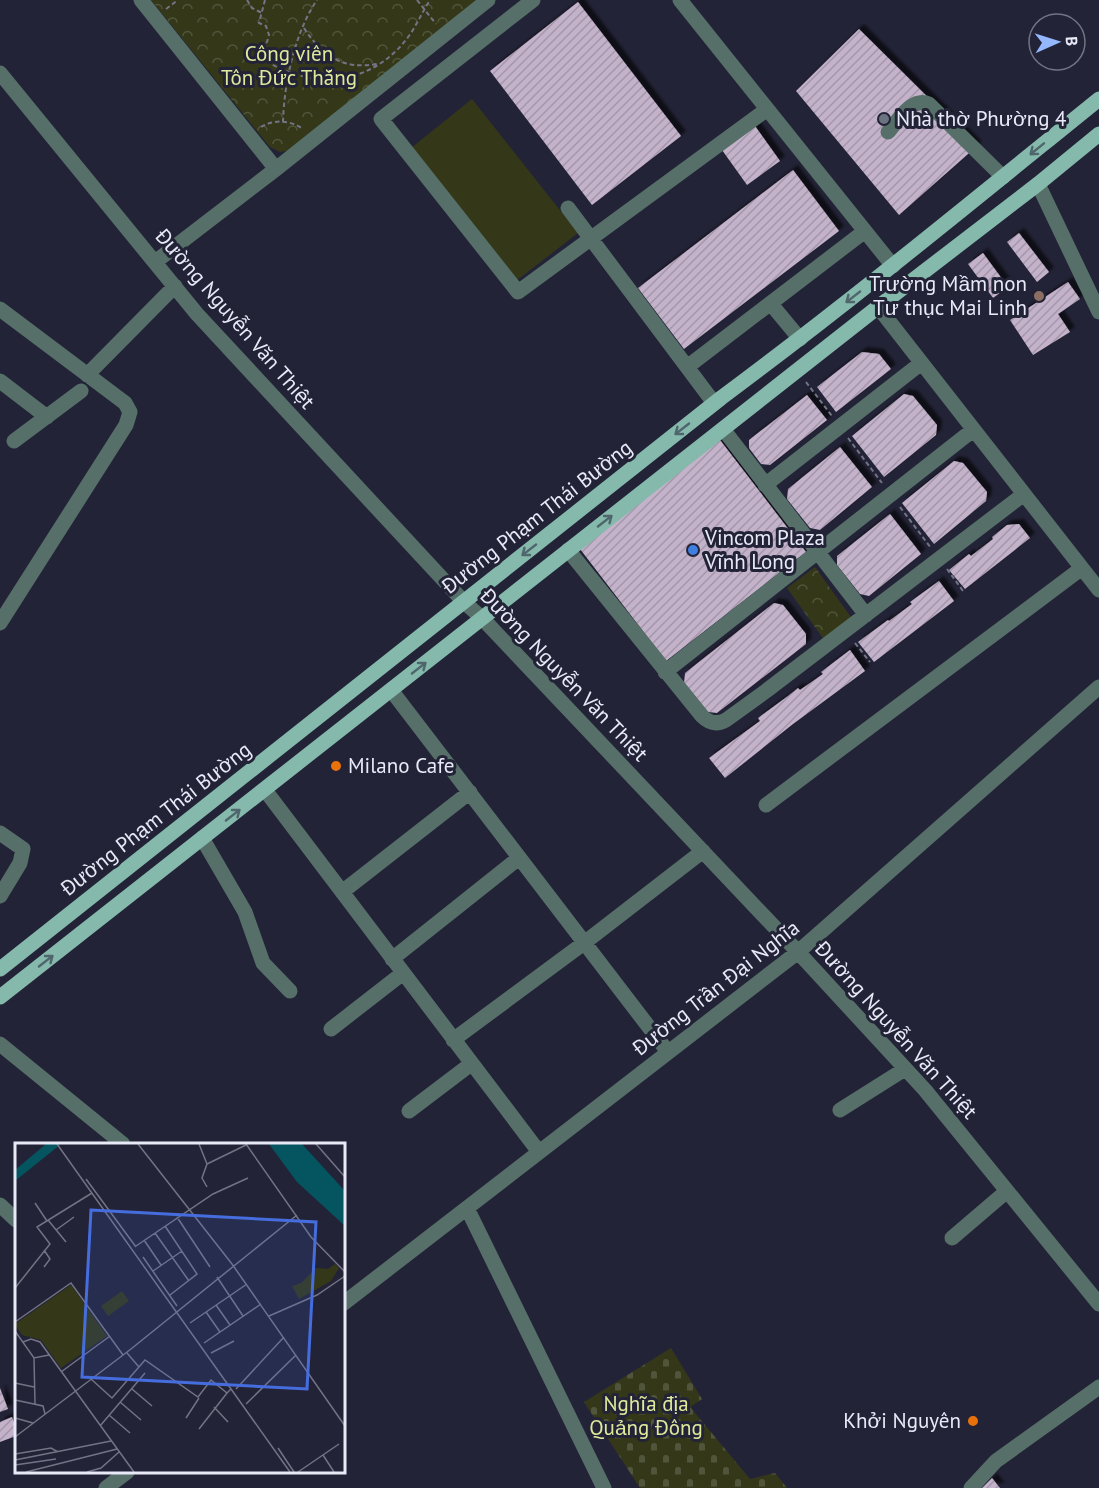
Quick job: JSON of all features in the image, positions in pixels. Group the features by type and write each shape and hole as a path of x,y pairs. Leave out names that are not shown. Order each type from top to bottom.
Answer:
{"main road":[{"name":"Đường Phạm Thái Bường","path":"0,969 714,403 893,266 1099,99"},
{"name":"Đường Phạm Thái Bường","path":"0,997 1099,134"},
{"path":"800,339 815,357"},
{"path":"251,770 265,790"}],"street":[{"path":"141,0 276,169"},
{"path":"155,262 313,140 488,0"},
{"path":"533,0 381,119 518,292 766,110"},
{"path":"680,0 893,266"},
{"name":"Đường Nguyễn Văn Thiệt","path":"0,73 197,314 464,602 482,618 703,851 905,1069 1099,1304"},
{"path":"888,132 913,105 918,101 924,102 1003,177"},
{"path":"1038,184 1099,312"},
{"path":"568,208 714,403"},
{"path":"687,367 865,231"},
{"path":"87,375 175,286"},
{"path":"771,304 800,339"},
{"path":"878,308 1099,590"},
{"path":"0,309 125,403 130,412 126,425 0,623"},
{"path":"765,485 920,364"},
{"path":"0,381 47,417"},
{"path":"14,441 81,392"},
{"path":"723,429 866,615"},
{"path":"665,672 973,430"},
{"path":"568,550 704,719 711,723 719,723 846,631 1024,494"},
{"path":"766,805 1082,568"},
{"name":"Đường Trần Đại Nghĩa","path":"345,1302 798,952 1099,687"},
{"path":"391,690 668,1052"},
{"path":"265,790 538,1152"},
{"path":"342,891 470,792"},
{"path":"0,833 23,849 20,863 0,896"},
{"path":"202,838 246,912 270,962 290,991"},
{"path":"453,1040 703,851"},
{"path":"392,959 519,858"},
{"path":"331,1029 403,973"},
{"path":"0,1044 122,1143"},
{"path":"409,1111 471,1064"},
{"path":"840,1110 905,1069"},
{"path":"952,1238 1007,1191"},
{"path":"0,1205 15,1219"},
{"path":"467,1208 604,1488"},
{"path":"971,1488 996,1461 1099,1387"},
{"path":"106,1488 126,1473"}],"path":[{"path":"247,0 256,12 262,13"},
{"path":"265,0 259,23 266,26 269,35 267,42 258,46 259,50 270,64 313,78 358,76 379,64 405,41 430,0"},
{"path":"283,122 285,91 290,72 303,27 318,0"},
{"path":"417,0 444,35"},
{"path":"303,27 318,47 336,60 354,66 379,64"},
{"path":"249,135 271,122 283,122 297,125 313,140"},
{"path":"797,370 963,591"},
{"path":"846,631 870,662"}],"green space":[{"name":"Công viên Tôn Đức Thắng","path":"151,0 477,0 291,150 280,152 270,147"},
{"path":"472,99 578,233 516,281 411,148"},
{"path":"815,567 853,620 825,641 787,588"},
{"name":"Nghĩa địa Quảng Đông","path":"671,1348 702,1399 690,1407 750,1479 775,1473 787,1488 640,1488 584,1402"}],"building":[{"path":"578,2 681,136 592,205 490,71"},
{"name":"Nhà thờ Phường 4","path":"859,29 977,146 899,215 796,91"},
{"path":"755,126 780,161 747,185 722,150"},
{"path":"793,170 839,231 684,349 638,288"},
{"path":"1019,233 1049,272 1037,282 1007,242"},
{"path":"983,253 1008,287 993,298 968,264"},
{"path":"1068,282 1080,299 1058,314 1070,332 1033,355 1010,320"},
{"path":"862,352 879,354 891,369 836,412 817,387"},
{"path":"904,394 913,396 937,425 936,435 884,477 852,436"},
{"path":"807,395 827,420 770,465 761,464 749,448 749,440"},
{"name":"Vincom Plaza Vĩnh Long","path":"720,440 806,552 666,661 580,549"},
{"path":"840,447 872,487 820,530 810,528 787,499 788,489"},
{"path":"954,461 963,463 987,492 986,501 934,544 902,503"},
{"path":"890,514 921,554 869,596 860,594 837,565 837,556"},
{"path":"1019,524 1030,538 965,589 949,570 993,539 992,537 1007,525"},
{"path":"939,581 954,601 874,662 858,642 912,604 910,602"},
{"path":"774,603 783,605 806,634 806,644 717,713 708,712 684,683 685,673"},
{"path":"850,650 865,671 725,778 709,758 760,721 758,718 798,688 800,690 823,674 821,672"},
{"path":"0,1388 8,1409 0,1412"},
{"path":"12,1417 15,1436 0,1442 0,1422"},
{"path":"992,1478 1000,1488 982,1488"}],"place":[{"name":"Nhà thờ Phường 4","path":"884,119"},
{"name":"Trường Mầm non Tư thục Mai Linh","path":"1039,296"},
{"name":"Vincom Plaza Vĩnh Long","path":"693,550"},
{"name":"Milano Cafe","path":"336,766"},
{"name":"Khởi Nguyên","path":"973,1421"}]}
